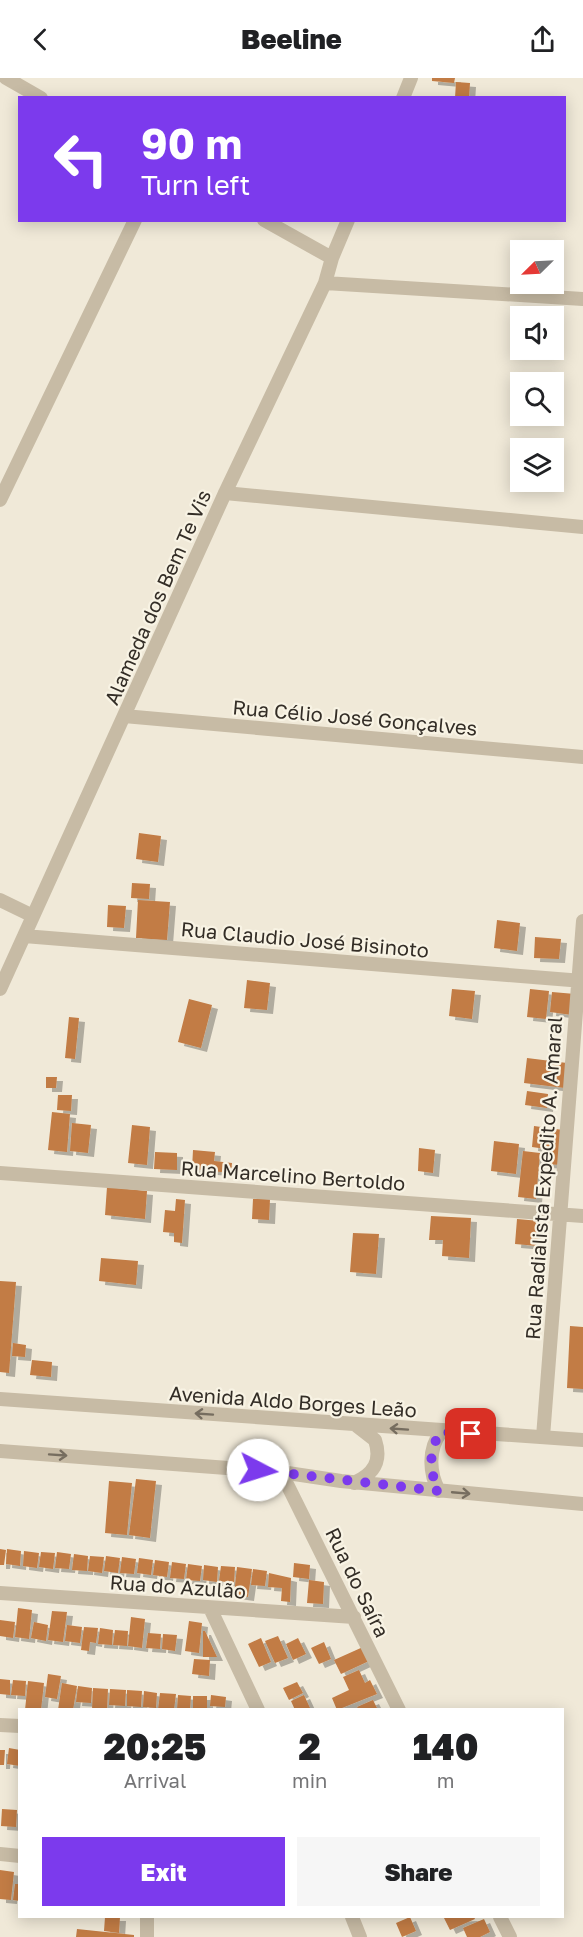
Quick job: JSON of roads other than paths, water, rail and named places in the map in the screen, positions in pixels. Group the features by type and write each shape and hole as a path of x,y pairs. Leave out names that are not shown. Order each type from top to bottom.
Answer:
{"street":[{"path":"6,78 38,96"},
{"path":"404,96 411,78"},
{"path":"0,500 134,222"},
{"path":"268,222 332,258"},
{"name":"Alameda dos Bem Te Vis","path":"0,989 225,493 325,283 332,258 347,222"},
{"path":"325,283 583,299"},
{"path":"225,493 583,528"},
{"name":"Rua Célio José Gonçalves","path":"124,716 583,757"},
{"path":"0,900 33,916"},
{"name":"Rua Radialista Expedito A. Amaral","path":"543,1437 583,921"},
{"name":"Rua Claudio José Bisinoto","path":"24,936 580,981"},
{"name":"Rua Marcelino Bertoldo","path":"0,1173 583,1216"},
{"name":"Avenida Aldo Borges Leão","path":"0,1400 583,1440"},
{"path":"354,1482 374,1470 378,1459 375,1440 357,1426"},
{"path":"439,1491 431,1474 431,1463 436,1439 441,1432"},
{"path":"0,1451 281,1472 354,1482 583,1504"},
{"name":"Rua do Saíra","path":"281,1472 398,1708"},
{"name":"Rua do Azulão","path":"0,1593 354,1617"},
{"path":"210,1608 257,1708"},
{"path":"0,1725 18,1726"},
{"path":"0,1854 18,1856"},
{"path":"147,1918 147,1937"},
{"path":"352,1918 360,1937"},
{"path":"500,1918 510,1937"}]}
